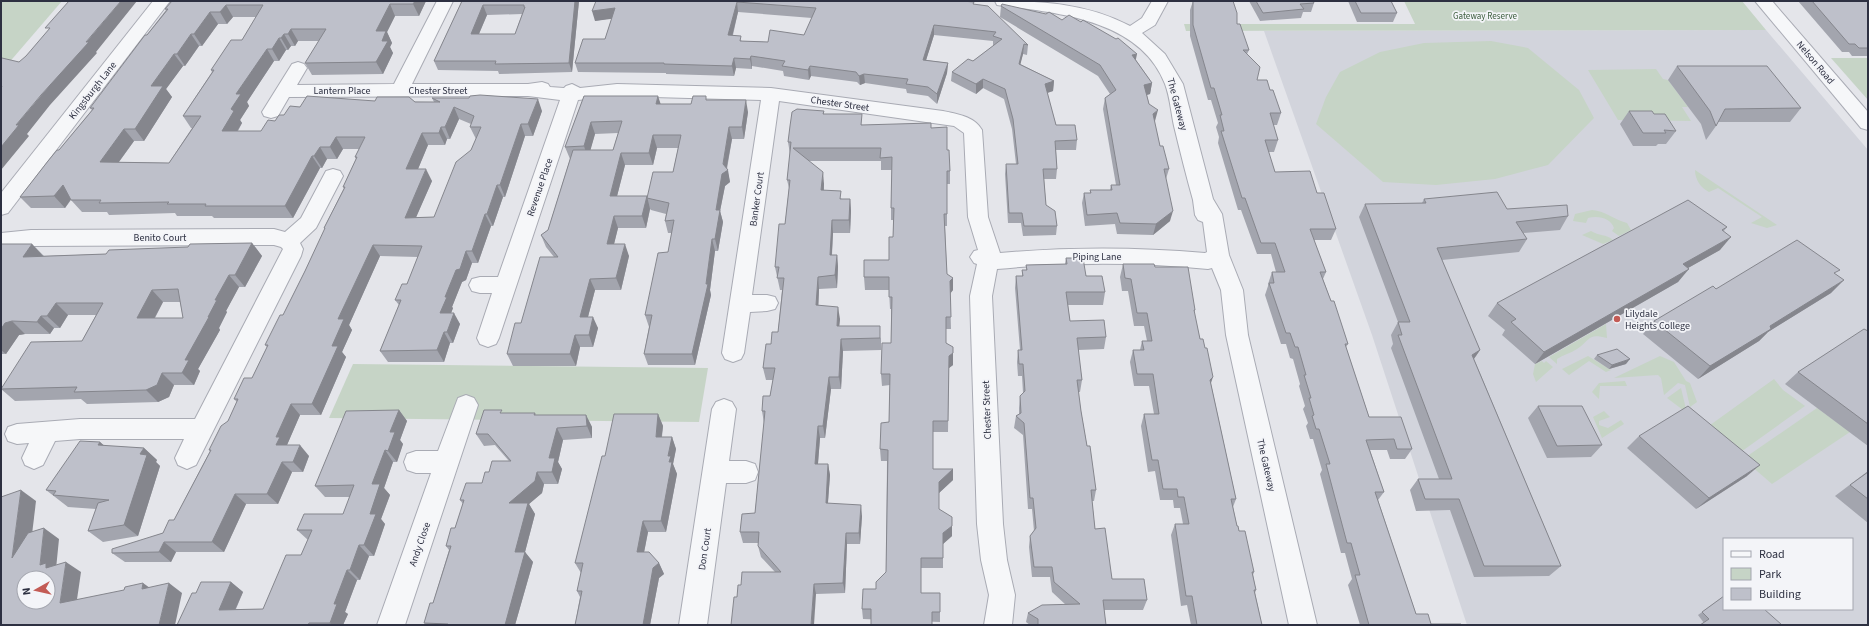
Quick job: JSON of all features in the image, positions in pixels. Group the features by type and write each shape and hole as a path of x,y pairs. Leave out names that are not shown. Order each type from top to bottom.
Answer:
{"street":[{"name":"Kingsburgh Lane","path":"1,208 22,179 162,1"},
{"name":"Chester Street","path":"445,1 400,90 528,90 571,92 617,90 771,94 943,117 966,124 973,130 975,142 978,217 976,236 987,257 977,278 981,296 990,524 986,546 986,580 997,625"},
{"name":"The Gateway","path":"1004,1 1058,8 1090,15 1116,26 1152,50 1168,70 1173,80 1203,200 1210,255 1234,306 1237,335 1303,624"},
{"path":"1130,34 1149,21 1160,1"},
{"name":"Nelson Road","path":"1763,1 1868,124"},
{"path":"271,112 298,68"},
{"name":"Lantern Place","path":"284,90 400,90"},
{"name":"Revenue Place","path":"488,338 571,92"},
{"name":"Banker Court","path":"733,354 771,94"},
{"path":"187,458 290,256 293,249 289,241 309,223 333,176"},
{"name":"Kingsburgh Lane","path":"1,199 22,179"},
{"name":"Benito Court","path":"1,234 31,238"},
{"name":"Benito Court","path":"1,241 31,238 274,237 289,241"},
{"name":"Piping Lane","path":"987,257 996,261 1041,257 1210,255"},
{"path":"480,285 506,285"},
{"path":"740,304 767,303"},
{"name":"Andy Close","path":"391,625 466,405"},
{"name":"Don Court","path":"693,625 724,409"},
{"path":"17,434 48,431 202,429"},
{"path":"34,458 48,431"},
{"path":"416,462 446,462"},
{"path":"715,472 746,472"}],"shaded area":[{"name":"Lilydale Heights College","path":"1766,30 1868,150 1868,625 1467,625 1372,335 1264,31"}],"green space":[{"path":"1,1 62,1 1,72"},
{"name":"Gateway Reserve","path":"1404,1 1742,1 1766,30 1186,31 1184,24 1415,24"},
{"path":"1491,41 1528,48 1579,90 1594,118 1548,165 1495,179 1436,185 1383,182 1316,124 1326,97 1340,72 1380,52 1424,43"},
{"path":"1831,58 1868,58 1868,100"},
{"path":"1656,69 1663,79 1668,80 1688,107 1682,107 1691,121 1618,120 1588,70"},
{"path":"1695,170 1777,225 1767,228 1751,223 1762,217 1718,188 1709,192 1706,190 1697,180"},
{"path":"1592,210 1602,212 1627,223 1631,230 1619,236 1612,231 1614,228 1610,222 1600,217 1588,218 1586,223 1573,221 1575,214"},
{"path":"1591,231 1613,240 1603,244 1582,235"},
{"path":"1606,324 1607,338 1596,336 1590,338 1577,349 1557,359 1557,364 1549,357"},
{"path":"1588,356 1611,370 1606,372 1589,361 1569,375 1562,369"},
{"path":"1660,356 1674,362 1686,381 1690,383 1697,402 1690,407 1685,385 1678,383 1664,395 1661,378 1658,375 1614,378"},
{"path":"1542,361 1544,363 1546,361 1553,367 1536,382 1533,374 1535,364"},
{"path":"353,364 708,368 699,422 329,418"},
{"path":"1774,379 1783,390 1805,406 1738,454 1706,428"},
{"path":"1625,381 1627,386 1600,386 1599,399 1592,392 1599,383"},
{"path":"1681,388 1687,413 1667,398"},
{"path":"1817,408 1850,432 1772,484 1743,459"},
{"path":"1604,411 1610,417 1599,421 1599,425 1608,428 1621,420 1624,424 1602,438 1593,417"}],"building":[{"path":"69,1 121,1 86,42 89,42 16,125 19,125 1,147 1,59 19,62 50,28 45,28"},
{"path":"172,1 415,1 413,4 390,4 376,31 386,31 382,41 388,41 376,62 305,63 326,29 291,29 288,34 284,34 281,38 279,38 272,49 267,49 236,94 241,94 231,109 234,111 222,131 261,131 268,120 275,121 279,115 284,115 290,106 300,107 307,96 375,101 377,97 409,97 415,102 440,102 432,98 469,98 470,96 480,95 538,99 528,124 521,124 500,185 497,185 472,251 466,251 460,269 456,270 445,297 447,297 440,313 454,313 447,332 444,332 437,350 380,351 401,300 395,300 402,284 407,284 422,246 373,245 338,319 344,319 332,346 338,346 312,404 291,404 276,437 280,437 276,445 300,445 293,462 282,462 267,494 235,494 212,542 164,542 159,552 112,553 112,549 163,533 169,520 174,520 211,450 209,450 221,426 228,421 238,399 234,399 244,378 252,378 268,345 265,345 280,315 283,315 345,187 343,187 365,137 336,137 330,147 320,147 314,156 312,156 285,206 205,206 206,204 167,204 169,202 99,203 101,200 71,200 63,185 54,196 20,197 57,150 59,150 94,108 90,108 145,35 147,35 168,9 165,9","holes":["226,5 263,5 242,40 231,40 211,70 214,70 183,116 201,116 169,163 100,162 124,129 135,129 163,86 151,86 174,54 177,54 191,34 194,34 210,12 220,12","454,107 474,116 470,127 481,127 471,150 456,162 434,217 405,218 426,169 406,169 422,133 439,133 441,127 445,127"]},
{"path":"462,1 575,1 569,63 495,64 496,61 434,61","holes":["483,5 524,5 525,7 515,34 471,34"]},
{"path":"596,1 962,1 974,2 973,4 988,6 1028,45 1024,44 1019,64 1054,81 1045,84 1056,125 1075,125 1077,140 1055,141 1057,169 1043,169 1046,205 1055,211 1057,226 1024,226 1022,213 1009,213 1006,164 1018,164 1013,119 1005,89 983,79 976,84 952,72 968,59 973,61 1002,39 993,36 996,32 934,25 923,60 948,63 937,94 928,87 906,84 908,79 864,74 859,76 856,72 810,66 808,70 782,66 785,61 751,56 750,59 734,58 732,66 664,63 575,63 583,39 605,39 615,8 592,11","holes":["737,2 816,8 804,35 770,30 768,42 740,41 741,36 728,35"]},
{"path":"1193,1 1233,1 1237,13 1237,24 1240,24 1249,50 1243,50 1260,67 1257,80 1267,80 1270,90 1273,90 1281,113 1270,113 1278,140 1265,140 1275,172 1310,171 1317,193 1324,193 1336,229 1310,229 1326,272 1320,272 1331,301 1334,301 1348,344 1345,344 1369,417 1401,417 1412,449 1397,449 1394,439 1366,440 1384,492 1375,492 1416,614 1428,614 1431,624 1462,625 1369,625 1355,575 1360,575 1351,543 1347,543 1326,464 1330,464 1319,429 1316,429 1312,416 1314,415 1309,398 1311,398 1298,347 1295,347 1290,333 1286,333 1269,283 1274,283 1272,272 1285,272 1275,243 1261,243 1245,198 1242,198 1221,131 1224,131 1220,115 1222,115 1214,88 1211,88 1193,25"},
{"path":"1256,1 1313,1 1314,3 1300,4 1304,9 1263,13"},
{"path":"1355,1 1391,1 1397,13 1361,13"},
{"path":"1812,1 1868,1 1868,48 1859,48 1855,44 1849,44"},
{"path":"1002,4 1046,14 1049,12 1062,20 1069,15 1081,22 1083,20 1116,39 1118,38 1137,54 1132,55 1152,83 1144,85 1149,104 1158,110 1153,114 1160,146 1163,146 1169,169 1164,169 1173,211 1156,224 1120,223 1117,213 1087,215 1084,193 1091,193 1090,190 1112,190 1111,185 1120,185 1105,98 1116,90 1100,65 1001,6"},
{"path":"1677,66 1767,66 1801,108 1725,109 1716,126 1710,111"},
{"path":"584,96 658,96 656,104 691,104 693,96 706,96 706,100 746,100 742,127 729,127 723,164 728,170 722,174 716,210 720,210 715,239 712,239 706,284 708,284 692,354 644,354 652,315 645,315 658,253 668,252 674,220 665,221 669,203 647,198 653,172 673,172 681,135 653,135 649,153 621,153 610,196 647,196 642,216 614,216 607,244 625,244 616,278 590,279 580,317 593,317 589,335 575,335 570,354 507,354 515,323 521,323 540,257 558,257 541,235 548,230 573,150 613,150 622,121 591,122 584,146 565,147"},
{"path":"797,109 824,111 823,114 862,114 861,125 931,123 931,128 947,127 947,150 949,150 950,171 947,171 947,214 944,214 947,274 953,278 950,281 951,317 946,317 946,343 953,347 953,353 949,356 948,421 933,421 933,469 953,469 939,482 939,509 952,517 952,526 943,533 943,558 921,558 921,593 940,593 940,612 932,612 932,625 871,625 871,609 862,609 863,589 876,589 876,582 886,572 888,450 880,449 881,423 889,422 890,374 881,374 882,343 891,343 892,297 889,297 889,277 864,277 864,260 889,260 889,237 893,237 894,208 891,208 892,157 880,158 881,148 793,148 823,172 821,190 841,191 840,199 850,199 849,220 832,220 830,255 837,255 835,275 818,277 816,305 838,307 837,326 880,326 880,338 841,339 839,377 829,377 823,426 818,426 815,464 828,464 826,503 861,505 859,533 846,533 843,583 814,584 811,625 731,625 734,597 737,597 738,585 741,585 742,572 781,572 758,546 759,532 740,532 742,514 755,513 765,411 762,411 763,396 770,396 775,368 763,368 766,344 771,344 772,332 778,332 784,278 777,278 779,267 775,267 779,224 785,224 790,180 787,180 791,142 788,142 790,126 792,112"},
{"path":"1629,111 1652,111 1654,114 1665,114 1676,131 1664,130 1666,133 1643,133"},
{"path":"1497,192 1507,209 1567,205 1568,216 1516,222 1527,239 1437,248 1480,350 1472,355 1561,566 1484,566 1459,499 1425,499 1418,479 1452,479 1398,335 1402,335 1398,322 1410,322 1365,204 1426,203 1424,199"},
{"path":"1688,200 1727,227 1722,230 1731,237 1683,264 1689,269 1544,352 1511,322 1516,319 1497,303"},
{"path":"1797,240 1840,270 1834,273 1844,280 1770,326 1771,329 1710,366 1654,321 1713,286 1716,289"},
{"path":"252,243 235,275 229,275 215,300 217,300 209,317 185,360 189,360 182,373 162,373 157,385 146,390 74,392 77,387 1,389 31,342 82,341 103,303 56,303 47,316 41,316 37,322 12,321 5,323 1,329 1,244 32,244 23,257 106,254 109,250 188,247 190,244","holes":["178,289 183,318 137,318 152,290"]},
{"path":"1066,258 1083,258 1086,276 1102,276 1105,292 1066,292 1070,321 1104,320 1106,337 1077,338 1082,380 1077,380 1087,446 1090,446 1096,490 1091,490 1095,529 1105,528 1112,579 1144,579 1147,600 1103,600 1106,625 1038,625 1038,619 1028,613 1042,605 1080,604 1054,582 1052,567 1034,567 1030,536 1036,528 1033,498 1030,498 1024,423 1016,416 1021,413 1020,396 1025,391 1023,364 1019,364 1018,350 1022,350 1016,276 1023,276 1022,270 1027,270 1026,265 1067,264"},
{"path":"1123,264 1154,264 1155,267 1188,267 1200,339 1203,339 1205,348 1207,348 1213,377 1210,380 1236,499 1231,499 1239,531 1245,531 1254,572 1252,572 1256,590 1254,590 1262,625 1197,625 1192,596 1186,596 1175,524 1189,524 1184,497 1178,497 1177,489 1163,489 1158,460 1152,460 1144,414 1159,414 1153,374 1137,374 1133,350 1144,350 1142,341 1152,341 1147,313 1137,313 1131,279 1125,278"},
{"path":"1864,329 1868,331 1868,424 1798,372"},
{"path":"1617,349 1630,359 1612,365 1597,355"},
{"path":"1538,406 1582,406 1602,445 1557,446"},
{"path":"1688,406 1760,465 1709,498 1639,436"},
{"path":"399,410 390,432 395,432 388,451 385,450 372,484 380,484 370,514 376,514 364,545 359,545 350,570 347,570 334,604 337,604 330,623 309,623 308,625 177,625 192,593 196,593 201,582 231,582 219,610 263,609 286,555 301,555 312,530 297,530 304,514 343,514 354,485 315,486 346,411"},
{"path":"484,410 502,410 500,413 535,413 534,415 586,415 587,426 557,428 549,458 555,458 552,472 537,472 535,481 509,503 528,503 515,552 525,552 505,625 448,625 424,623 430,603 433,603 451,546 446,546 451,528 455,528 464,500 460,500 466,483 482,483 485,472 489,472 492,461 511,461 488,434 476,434"},
{"path":"614,414 658,414 656,437 672,437 668,456 671,456 669,462 672,462 661,521 643,521 637,552 649,552 659,563 653,568 643,625 575,625 582,591 577,591 583,563 575,563 602,456 605,456"},
{"path":"80,441 100,442 98,445 144,448 140,454 147,455 124,525 88,531 98,503 109,500 53,495 56,491 46,490"},
{"path":"1868,472 1868,499 1850,485"},
{"path":"21,490 12,558 28,533 44,528 40,565 46,563 46,568 66,562 60,603 124,590 125,587 143,583 142,589 169,583 159,625 1,625 1,497"},
{"path":"1723,597 1723,610 1765,610 1782,625 1700,625 1709,619 1702,612"}],"place":[{"name":"Lilydale Heights College","path":"1617,319"}]}
